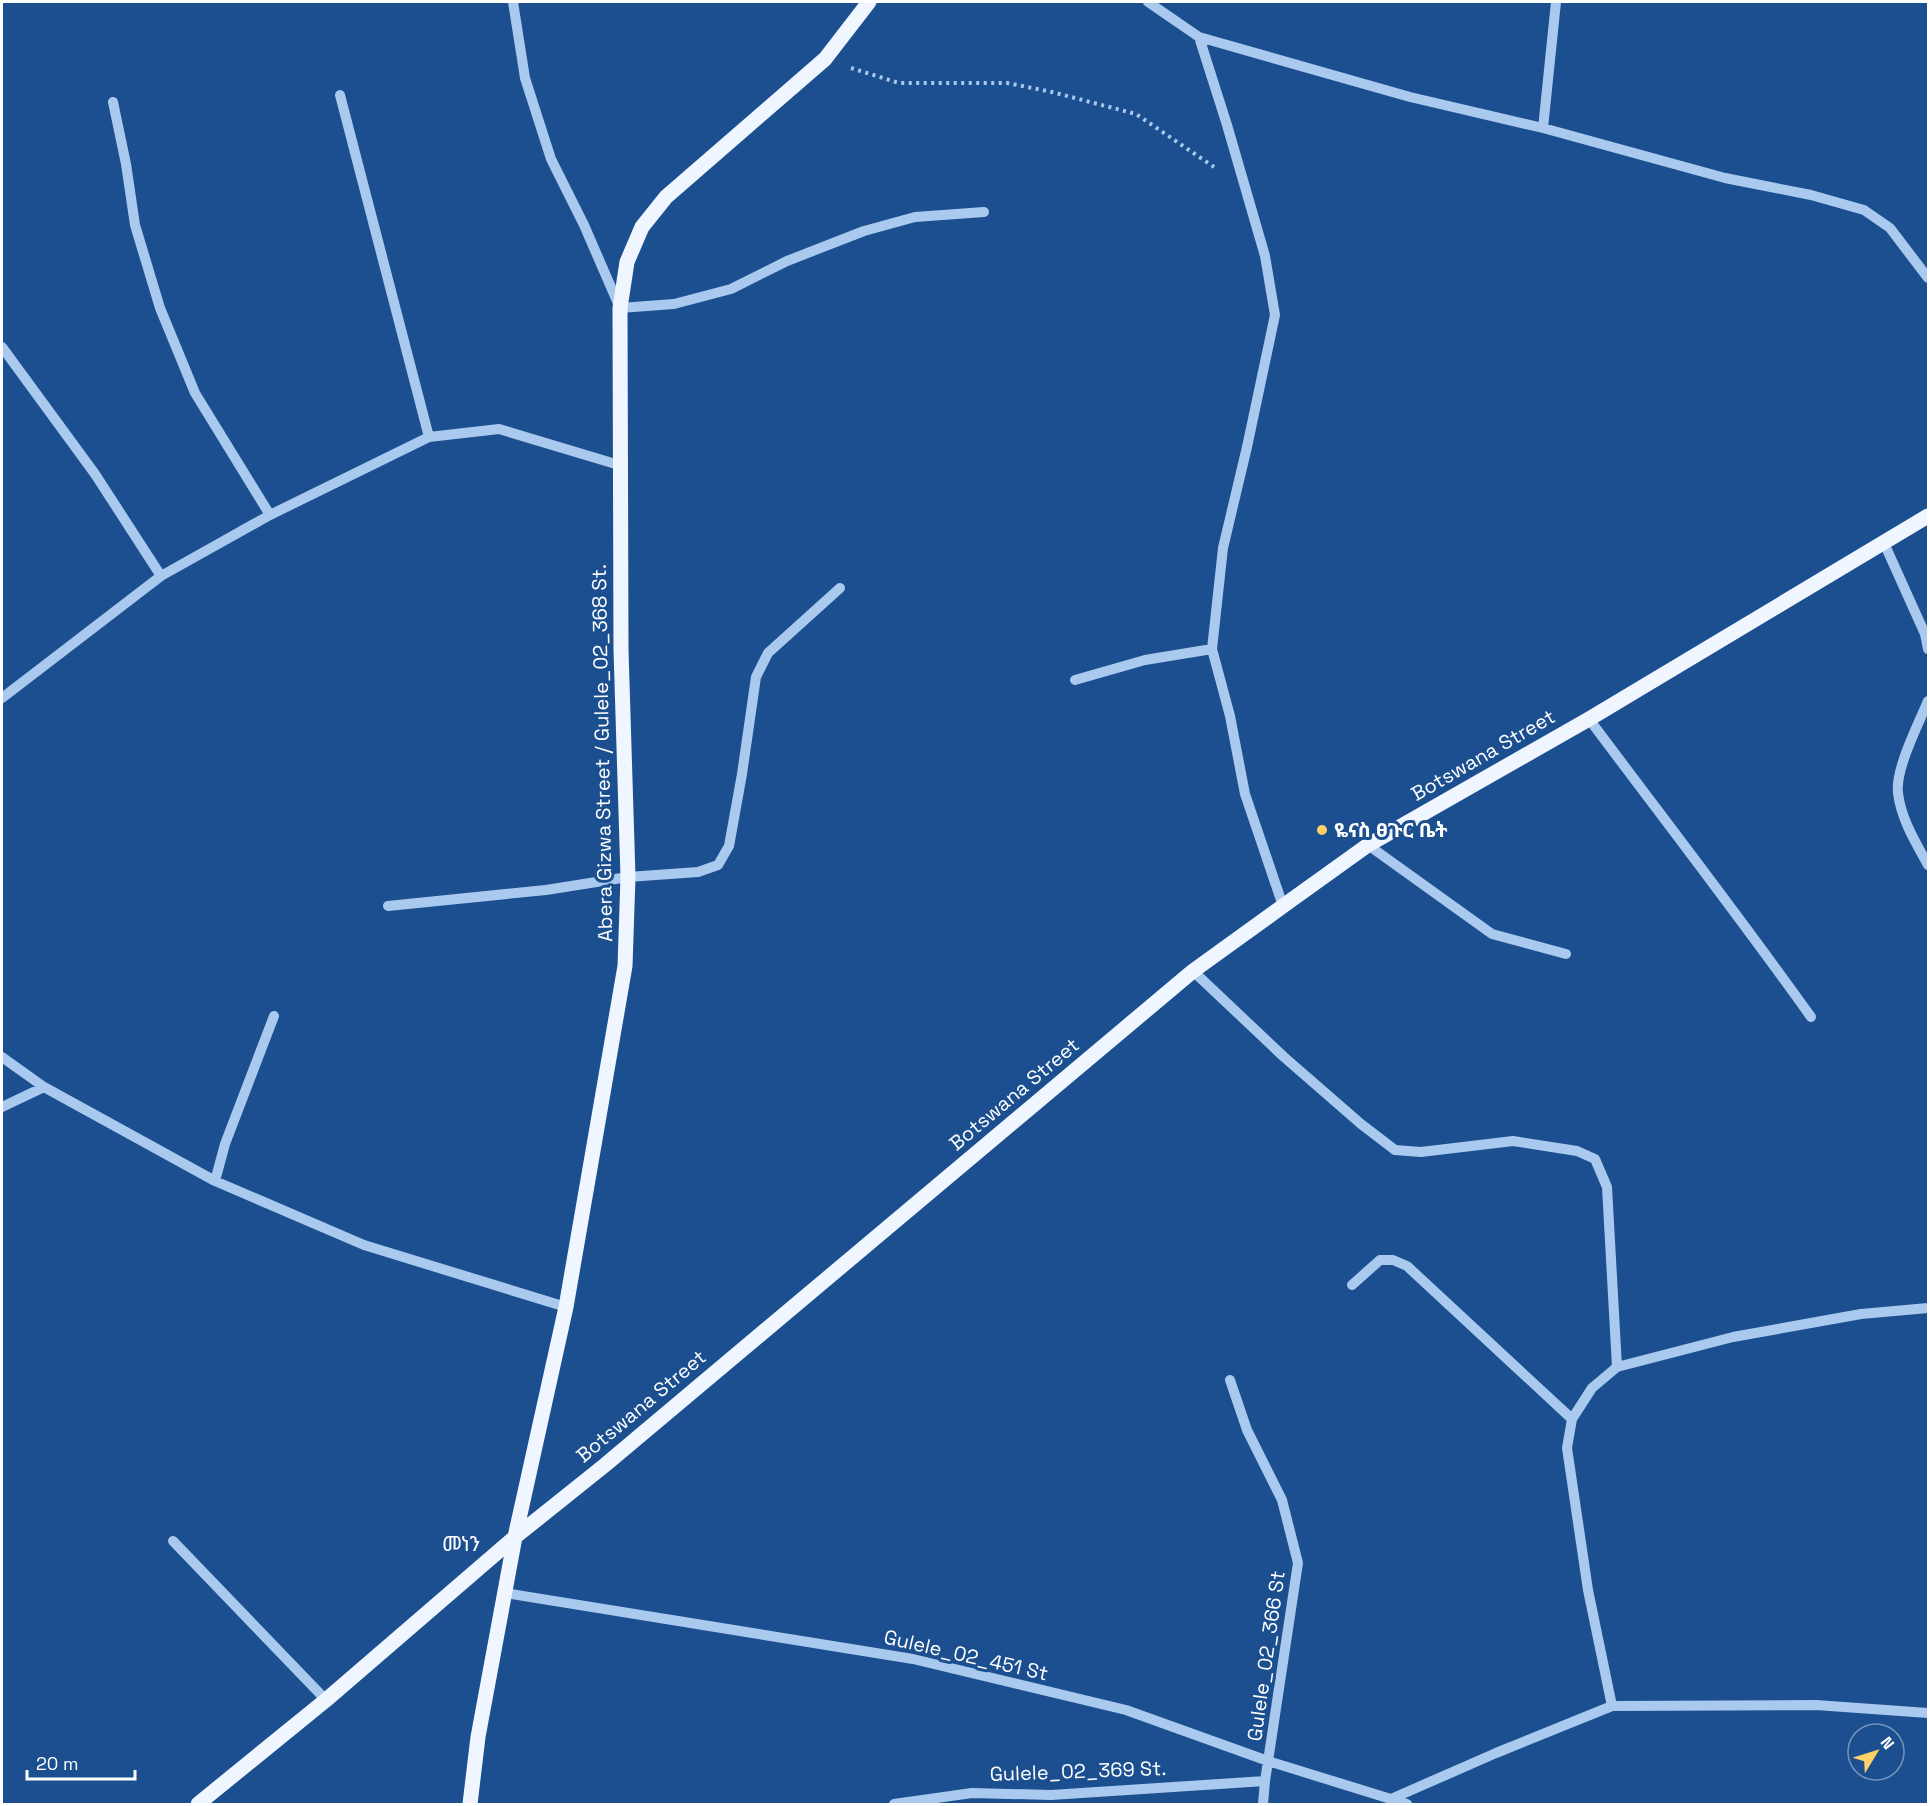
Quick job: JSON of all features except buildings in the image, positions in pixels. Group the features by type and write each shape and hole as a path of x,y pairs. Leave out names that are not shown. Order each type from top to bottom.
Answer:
{"main road":[{"name":"Abera Gizwa Street / Gulele_02_368 St.","path":"470,1804 478,1737 514,1537 566,1306 625,966 628,877 621,650 619,465 620,308 627,262 642,227 666,197 825,59 869,2"},
{"name":"Botswana Street","path":"198,1804 326,1700 514,1537 605,1464 1193,971 1368,845 1589,718 1929,516"}],"street":[{"path":"513,2 525,78 551,159 584,225 620,308 674,304 731,289 798,256 864,231 915,217 984,212"},
{"path":"1148,2 1199,37 1410,97 1543,128 1725,178 1811,195 1864,210 1890,228 1929,278"},
{"path":"1543,128 1556,2"},
{"path":"1199,37 1265,256 1275,315 1223,548 1212,649 1230,716 1245,794 1283,906"},
{"path":"340,95 429,437"},
{"path":"113,102 126,164 135,225 160,308 195,393 270,515"},
{"path":"2,347 95,474 161,576"},
{"path":"2,698 161,576 270,515 429,437 499,429 619,465"},
{"path":"1884,543 1929,649"},
{"path":"388,906 546,890 628,877 698,872 718,865 729,846 756,677 768,653 840,588"},
{"path":"1075,680 1145,660 1212,649"},
{"path":"1929,701 1901,768 1897,792 1908,829 1929,866"},
{"path":"1589,718 1811,1017"},
{"path":"1368,845 1492,934 1566,954"},
{"path":"1193,971 1284,1057 1361,1124 1395,1150 1421,1152 1513,1141 1577,1151 1595,1159 1607,1187 1617,1367"},
{"path":"216,1181 225,1144 274,1016"},
{"path":"2,1057 44,1087 216,1181 364,1245 566,1306"},
{"path":"2,1107 44,1087"},
{"path":"1352,1285 1380,1260 1393,1260 1407,1266 1572,1419"},
{"path":"1612,1706 1588,1590 1567,1448 1572,1419 1592,1388 1617,1367 1733,1336 1861,1314 1929,1308"},
{"name":"Gulele_02_366 St","path":"1230,1380 1247,1430 1282,1500 1298,1563 1263,1804"},
{"path":"173,1541 326,1700"},
{"name":"Gulele_02_451 St","path":"505,1593 913,1659 1126,1710 1268,1761 1407,1804"},
{"path":"1391,1799 1612,1706 1816,1705 1929,1713"},
{"name":"Gulele_02_369 St.","path":"894,1804 972,1793 1052,1795 1265,1781"}],"path":[{"path":"825,59 899,83 1006,83 1052,92 1136,114 1244,188"}],"place":[{"name":"ዬናስ ፀጉር ቤት","path":"1322,830"}],"district":[{"name":"መነን","path":"461,1543"}]}
